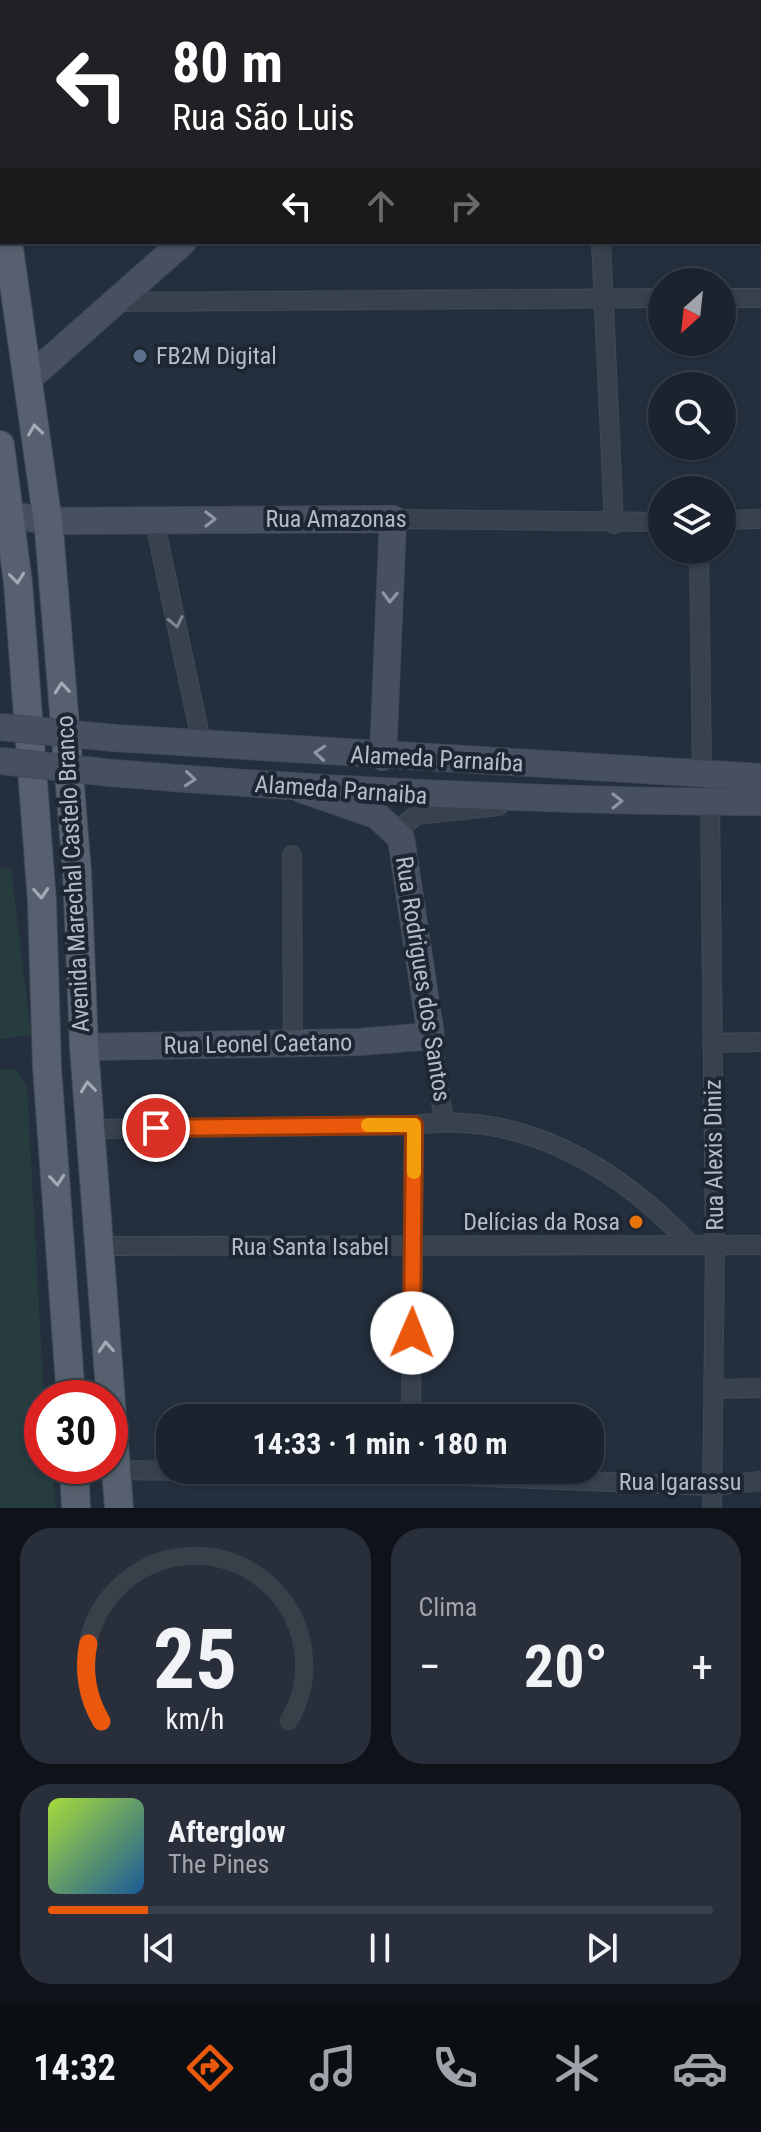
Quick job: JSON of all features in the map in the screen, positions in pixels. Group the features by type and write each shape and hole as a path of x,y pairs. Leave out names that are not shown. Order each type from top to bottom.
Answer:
{"main road":[{"name":"Avenida Marechal Castelo Branco","path":"8,244 48,521 75,840 84,1047 109,1380"},
{"path":"28,379 181,244"},
{"name":"Avenida Marechal Castelo Branco","path":"0,445 18,583 37,841 47,1067 70,1380"},
{"name":"Rua Amazonas","path":"10,515 48,521 393,519"},
{"path":"383,757 393,519"},
{"name":"Alameda Parnaíba","path":"0,727 383,757 761,777"},
{"name":"Alameda Parnaiba","path":"0,761 301,789 571,801 761,802"},
{"path":"301,789 376,815 401,838"},
{"name":"Rua Rodrigues dos Santos","path":"401,838 431,1036"},
{"path":"37,841 75,840"},
{"name":"Rua Leonel Caetano","path":"84,1047 293,1044 431,1036"},
{"path":"75,1484 76,1508"},
{"name":"Avenida Marechal Castelo Branco","path":"119,1484 119,1508"}],"street":[{"path":"601,244 614,524"},
{"path":"116,302 648,298"},
{"path":"736,298 761,298"},
{"path":"154,519 202,745"},
{"name":"Rua Amazonas","path":"393,519 648,523"},
{"path":"736,520 761,519"},
{"path":"699,564 702,772"},
{"name":"Alameda Parnaiba","path":"401,838 404,825 416,815 571,801"},
{"name":"Rua Alexis Diniz","path":"710,802 715,1245 712,1508"},
{"path":"292,855 293,1044"},
{"name":"Rua Rodrigues dos Santos","path":"431,1036 444,1121"},
{"path":"712,1043 761,1042"},
{"path":"92,1129 414,1125 444,1121 498,1124 543,1139 625,1187 691,1245"},
{"name":"Rua Rodrigues dos Santos","path":"411,1404 414,1125"},
{"name":"Rua Santa Isabel","path":"100,1246 761,1245"},
{"path":"715,1389 761,1388"},
{"name":"Rua Igarassu","path":"128,1470 156,1470"},
{"name":"Rua Igarassu","path":"604,1481 712,1486 761,1481"}],"green space":[{"path":"11,868 31,1035 0,1039 0,869"},
{"path":"0,1069 15,1069 27,1086 43,1380 24,1380 24,1484 54,1484 56,1508 0,1508"}],"slow traffic":[{"path":"368,1125 414,1125 414,1172"}],"place":[{"name":"FB2M Digital","path":"140,356"},
{"name":"Delícias da Rosa","path":"636,1222"}],"route":[{"path":"156,1128 414,1125 412,1333"}]}
